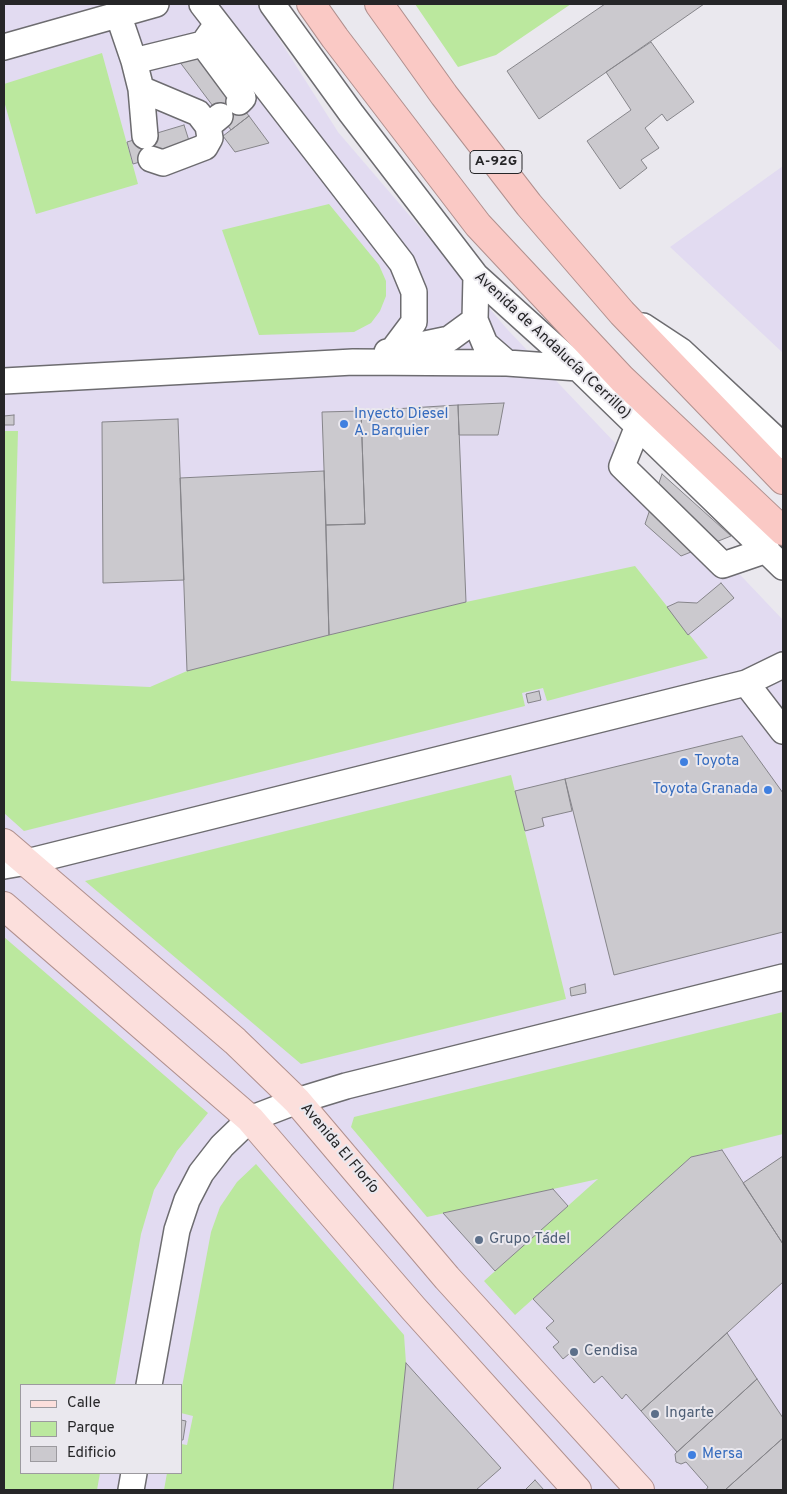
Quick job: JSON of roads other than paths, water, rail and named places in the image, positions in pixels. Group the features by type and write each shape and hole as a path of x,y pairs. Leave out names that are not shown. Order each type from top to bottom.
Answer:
{"highway":[{"name":"Avenida de Andalucía (Cerrillo)","path":"311,4 478,225 622,379 771,551"},
{"name":"A-92G","path":"379,4 444,95 529,205 622,313 783,480"}],"main road":[{"name":"Avenida El Florío","path":"4,842 15,864 235,1041 297,1101 447,1278 640,1490"},
{"path":"4,906 250,1119 412,1308 577,1490"}],"street":[{"path":"4,47 121,9 156,4"},
{"path":"202,4 402,263 414,292 414,322 393,350"},
{"name":"Avenida de Andalucía (Cerrillo)","path":"272,5 351,113 476,276 578,368 636,433 771,551"},
{"path":"121,9 141,89 148,148 163,163 205,148 222,115 243,98 203,44"},
{"path":"134,61 203,44 218,24"},
{"path":"335,38 351,113"},
{"path":"141,89 198,112 222,115"},
{"path":"476,276 475,320 485,344 507,363"},
{"path":"622,313 681,351 783,446"},
{"path":"353,362 393,350 449,339 475,320"},
{"path":"4,382 353,362 507,363 578,368"},
{"path":"636,433 622,466 723,564 771,551"},
{"path":"15,864 746,683 780,663"},
{"path":"746,683 783,731"},
{"path":"149,1384 177,1230 187,1200 201,1173 222,1146 250,1119 297,1101 346,1086 783,977"},
{"path":"131,1490 134,1474"}],"place":[{"name":"Inyecto Diesel A. Barquier","path":"344,424"},
{"name":"Toyota","path":"684,762"},
{"name":"Toyota Granada","path":"768,790"},
{"name":"Grupo Tádel","path":"479,1240"},
{"name":"Cendisa","path":"574,1352"},
{"name":"Ingarte","path":"655,1414"},
{"name":"Mersa","path":"692,1455"}]}
